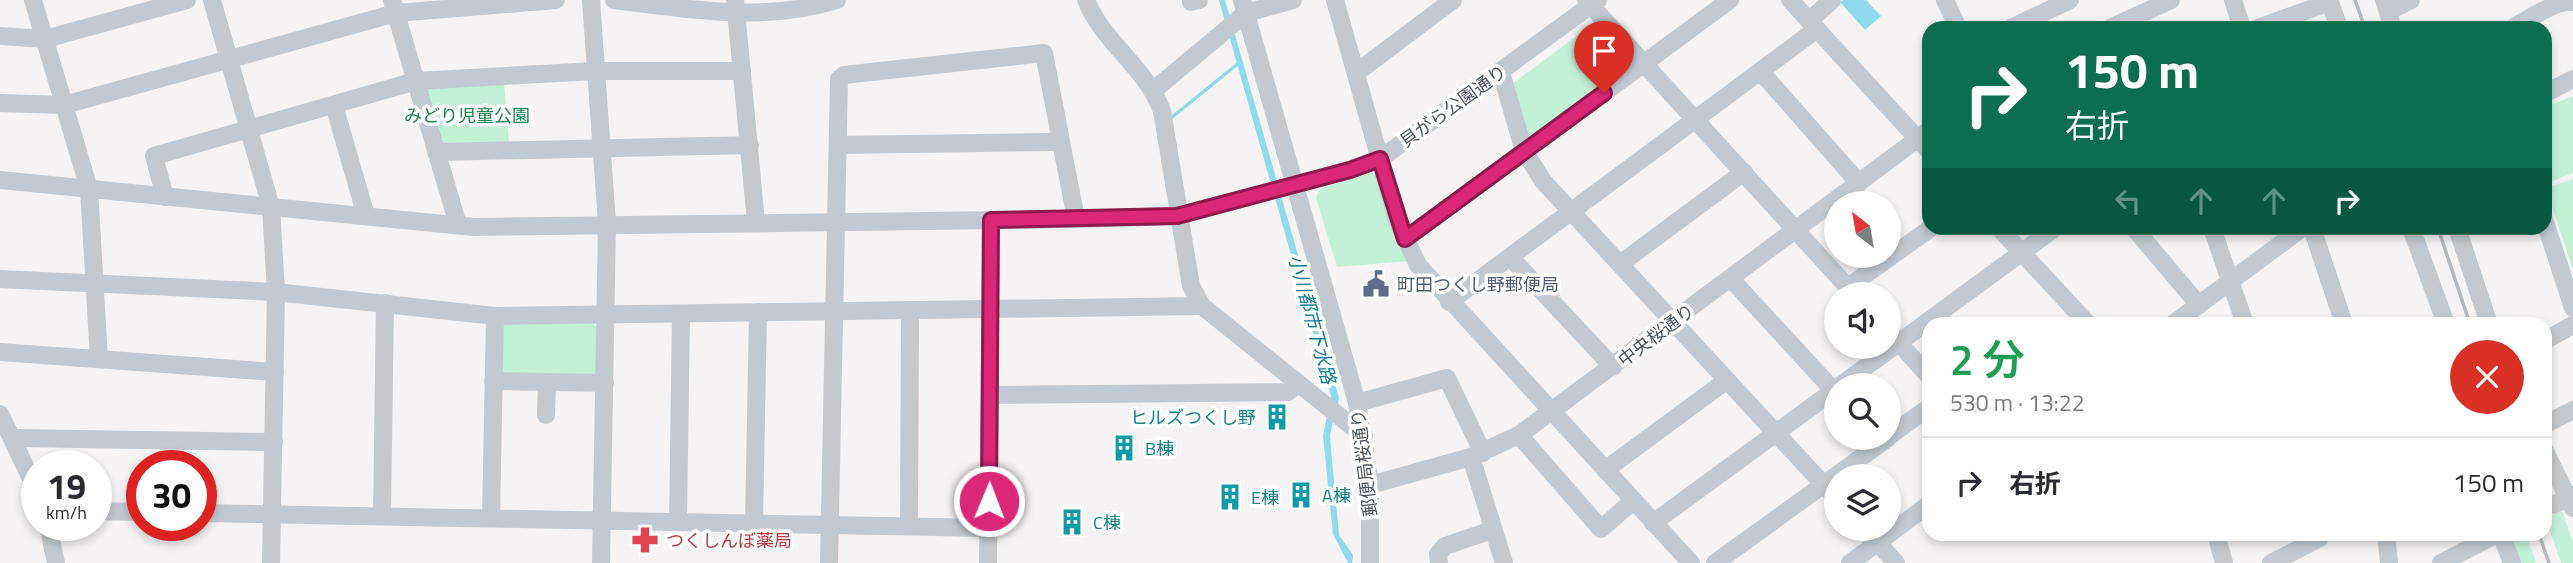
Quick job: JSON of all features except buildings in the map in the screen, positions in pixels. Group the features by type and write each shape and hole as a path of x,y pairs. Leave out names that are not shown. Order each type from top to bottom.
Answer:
{"street":[{"path":"33,0 89,189 99,359"},
{"path":"0,36 45,38 187,0"},
{"path":"212,0 271,207 276,292 271,563"},
{"path":"0,103 64,106 229,59 394,6 556,0"},
{"path":"591,0 607,223 601,563"},
{"path":"614,0 736,7 819,5 837,0"},
{"path":"1086,0 1101,31 1154,90 1162,111 1177,216 1191,286 1202,306 1364,436"},
{"path":"1154,90 1244,6 1293,0"},
{"path":"1335,0 1405,239 1418,265 1690,563"},
{"path":"1356,73 1453,0"},
{"path":"1405,239 1730,0"},
{"path":"1790,0 1922,137"},
{"path":"1449,302 1760,72 1813,25 1832,0"},
{"path":"1945,0 1955,21"},
{"path":"2026,21 2070,0"},
{"path":"2139,17 2171,0"},
{"path":"2233,0 2240,21"},
{"path":"2388,13 2411,0"},
{"path":"2527,21 2570,1 2573,13"},
{"path":"1592,2 1843,282"},
{"name":"貝がら公園通り","path":"0,180 458,225 1177,216 1380,159 1592,2"},
{"path":"2277,21 2330,2 2337,21"},
{"path":"394,6 458,225"},
{"name":"郵便局桜通り","path":"1244,6 1357,403 1370,485 1370,563"},
{"path":"736,7 756,222"},
{"path":"829,563 839,79 844,75 1044,53 1076,219"},
{"path":"165,197 154,156 416,81 596,71 742,71"},
{"path":"1501,72 1524,151 1543,181 1824,485"},
{"path":"1760,72 1859,183"},
{"path":"2552,90 2573,79"},
{"path":"334,105 366,216"},
{"path":"838,145 1061,142"},
{"name":"中央桜通り","path":"1370,485 1477,455 1519,435 1859,183 1922,142"},
{"path":"436,152 750,145"},
{"path":"1620,264 1744,173"},
{"path":"988,563 991,220"},
{"path":"1862,282 1922,235"},
{"path":"2006,235 2082,317"},
{"path":"1924,317 2045,235"},
{"path":"2140,235 2199,305"},
{"path":"2215,235 2243,317"},
{"path":"2183,317 2293,235"},
{"path":"2314,235 2342,317"},
{"path":"2414,235 2444,317"},
{"path":"2459,235 2487,317"},
{"path":"2549,235 2573,309"},
{"path":"1510,257 1613,367"},
{"path":"0,279 276,292 495,316 1202,306"},
{"path":"1731,279 1824,375"},
{"path":"382,516 385,303"},
{"path":"909,526 911,310"},
{"path":"754,523 758,313"},
{"path":"678,522 681,314"},
{"path":"491,518 495,316"},
{"path":"1901,332 1922,318"},
{"path":"2552,337 2573,325"},
{"path":"1901,345 1922,368"},
{"path":"0,352 275,372"},
{"path":"1854,373 1869,359"},
{"path":"1357,403 1447,378 1477,455 1492,530 1504,563"},
{"path":"1605,470 1727,380"},
{"path":"494,381 605,383"},
{"path":"546,415 547,382"},
{"path":"990,395 1288,392 1298,384"},
{"path":"1653,523 1824,398"},
{"path":"2552,421 2573,410"},
{"path":"1901,428 1922,412"},
{"path":"0,414 21,457"},
{"path":"1519,435 1601,529 1633,501"},
{"path":"12,438 274,442"},
{"path":"1859,464 1874,450"},
{"path":"2552,464 2572,500 2553,505"},
{"path":"1715,563 1824,495"},
{"path":"1850,563 1922,509"},
{"path":"217,513 989,528"},
{"path":"1439,563 1438,554 1445,546 1492,530"},
{"path":"51,541 56,563"},
{"path":"2218,541 2224,563"},
{"path":"2271,563 2314,541"},
{"path":"2387,541 2389,563"},
{"path":"2441,563 2485,541"},
{"path":"2502,541 2512,563"},
{"path":"1877,543 1896,563"}],"green space":[{"path":"1597,21 1634,62 1529,141 1512,84"},
{"name":"みどり児童公園","path":"504,83 509,143 447,146 438,140 425,94 430,86"},
{"path":"2573,96 2573,173 2552,181 2552,104"},
{"path":"1371,173 1377,175 1409,261 1337,267 1316,198 1320,189"},
{"path":"2573,179 2573,270 2552,206 2552,186"},
{"path":"591,321 598,329 597,372 592,376 503,375 500,370 501,328 506,323"},
{"path":"2562,511 2573,542 2573,563 2561,563 2552,537 2552,516"},
{"path":"2528,541 2536,563 2520,563 2511,542"}],"water":[{"name":"小川都市下水路","path":"1219,0 1225,0 1339,398 1330,435 1331,449 1339,535 1353,555 1352,563 1348,563 1333,534 1323,436 1331,396"},
{"path":"1866,0 1881,16 1865,30 1840,2"}],"waterway":[{"path":"1171,118 1240,62"}],"railway":[{"path":"2355,0 2362,21"},
{"path":"2440,235 2468,317"},
{"path":"2541,541 2549,563"}],"place":[{"name":"町田つくし野郵便局","path":"1376,284"},
{"name":"ヒルズつくし野","path":"1277,417"},
{"name":"B棟","path":"1124,448"},
{"name":"A棟","path":"1301,495"},
{"name":"E棟","path":"1230,497"},
{"name":"C棟","path":"1072,522"},
{"name":"つくしんぼ薬局","path":"645,540"}],"route":[{"path":"989,501 991,220 1177,216 1350,170 1380,159 1405,239 1604,93"}]}
